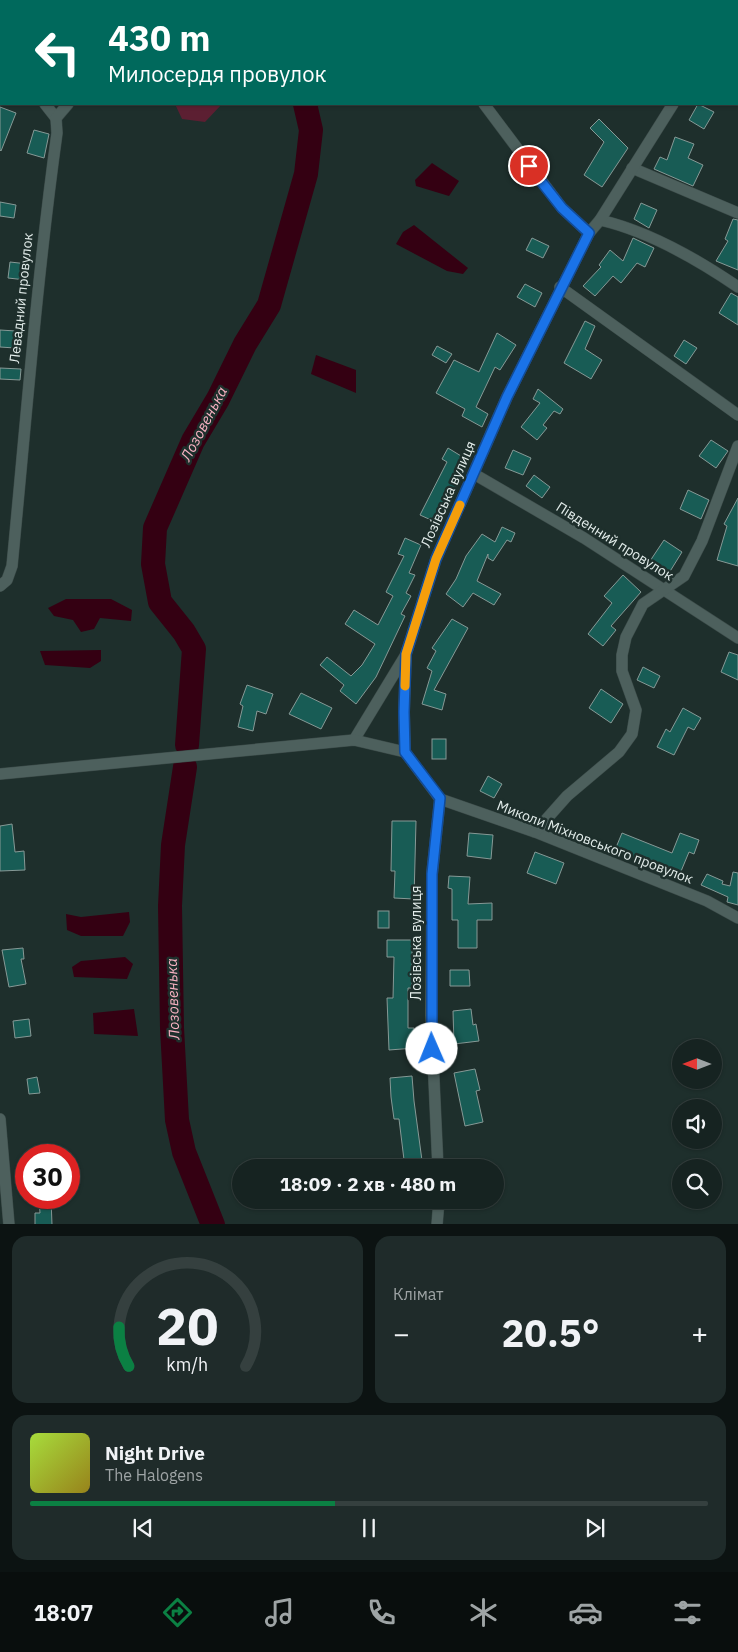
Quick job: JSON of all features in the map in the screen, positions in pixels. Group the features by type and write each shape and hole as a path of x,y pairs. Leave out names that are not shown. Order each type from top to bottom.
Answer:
{"street":[{"path":"46,105 56,118 67,105"},
{"path":"485,105 562,208 589,233"},
{"name":"Лозівська вулиця","path":"405,752 406,654 436,559 507,397 560,287 589,233 600,220 672,105"},
{"name":"Левадний провулок","path":"0,586 7,580 12,566 29,366 44,228 57,133 56,118"},
{"path":"632,168 738,213"},
{"path":"600,220 627,226 738,287"},
{"path":"560,287 738,415"},
{"path":"535,832 567,796 619,752 632,734 636,710 622,671 622,655 626,637 643,604 684,576 698,550 738,446"},
{"name":"Південний провулок","path":"474,474 665,589 738,638"},
{"path":"354,740 406,654"},
{"path":"0,774 354,740 405,752 440,798"},
{"name":"Лозівська вулиця","path":"437,1159 433,1083 432,874 440,798"},
{"name":"Миколи Міхновського провулок","path":"440,798 535,832 707,901 738,918"},
{"path":"0,1119 10,1224"},
{"path":"437,1224 438,1209"}],"shaded area":[{"path":"175,105 221,105 205,122 182,119"},
{"path":"432,163 459,181 449,196 416,186 415,180"},
{"path":"414,225 468,268 463,274 447,271 396,244 403,232"},
{"path":"316,355 356,370 356,393 311,374"},
{"path":"66,599 111,599 132,610 131,621 100,618 94,629 81,632 73,620 54,616 48,608"},
{"path":"101,650 101,661 90,668 45,665 40,651"},
{"path":"129,912 130,922 123,936 81,936 67,930 66,914 81,917"},
{"path":"125,957 133,964 127,979 74,977 72,967 81,961"},
{"path":"134,1009 138,1036 94,1034 93,1013"}],"building":[{"path":"697,105 714,112 704,129 689,120"},
{"path":"0,107 16,113 1,151 0,150"},
{"path":"599,119 628,148 602,187 584,175 604,142 590,128"},
{"path":"34,130 49,134 44,158 27,153"},
{"path":"675,137 694,144 688,158 703,165 693,186 654,169 660,157 667,160"},
{"path":"0,202 16,205 14,218 0,216"},
{"path":"641,203 657,210 649,228 634,219"},
{"path":"733,219 738,220 738,270 716,261 728,241 725,239"},
{"path":"532,238 549,246 543,258 526,250"},
{"path":"633,238 654,248 645,267 637,263 621,283 613,276 595,296 583,286 601,267 599,265 610,250 623,261"},
{"path":"10,262 28,264 26,280 8,278"},
{"path":"525,284 542,293 535,307 517,297"},
{"path":"731,293 738,297 738,325 719,313"},
{"path":"585,321 595,326 585,349 602,360 591,379 564,363"},
{"path":"0,330 16,331 15,348 0,347"},
{"path":"497,333 516,345 500,370 495,367 476,407 488,414 482,427 462,416 465,409 436,393 454,360 479,372"},
{"path":"684,340 697,348 686,364 674,356"},
{"path":"437,346 452,354 446,363 432,355"},
{"path":"0,368 21,369 20,380 0,379"},
{"path":"538,389 563,409 560,414 554,411 543,425 547,428 537,440 521,427 540,403 533,399"},
{"path":"711,440 728,451 716,468 699,456"},
{"path":"448,448 466,459 454,479 458,482 440,524 420,515 447,462 442,459"},
{"path":"513,450 531,458 523,475 505,468"},
{"path":"534,475 550,487 542,498 526,486"},
{"path":"688,490 709,500 701,519 680,509"},
{"path":"738,498 738,566 717,560 727,526 724,524"},
{"path":"502,527 515,533 511,542 507,540 493,561 488,558 488,554 477,581 501,594 494,605 473,593 463,607 446,594 456,579 466,556 482,534 495,542"},
{"path":"405,538 421,545 409,573 415,575 406,593 411,596 401,614 405,616 376,677 356,704 340,691 344,685 320,665 327,657 351,676 362,665 375,644 345,624 354,610 378,625 393,596 386,592 404,556 398,554"},
{"path":"664,540 682,552 669,573 650,561"},
{"path":"623,575 641,592 611,626 616,630 603,646 588,634 612,603 604,596"},
{"path":"452,619 468,628 434,690 446,694 442,710 422,704 432,671 427,668 436,651 432,648"},
{"path":"729,652 738,655 738,680 721,672"},
{"path":"643,667 660,676 654,688 637,680"},
{"path":"247,685 273,694 266,714 257,711 253,731 238,727 243,706 240,704"},
{"path":"601,689 623,704 611,723 589,708"},
{"path":"301,693 332,708 321,729 289,714"},
{"path":"683,708 701,718 694,730 688,727 674,755 657,747 666,729 670,732"},
{"path":"432,739 446,739 446,759 432,759"},
{"path":"488,776 502,784 494,798 480,791"},
{"path":"392,821 416,821 414,899 394,898 395,871 391,871"},
{"path":"12,824 15,852 24,851 25,870 0,871 0,826"},
{"path":"469,833 493,835 491,859 467,856"},
{"path":"622,833 672,853 680,833 699,840 694,854 689,852 679,876 615,850"},
{"path":"535,852 564,863 556,884 527,873"},
{"path":"733,872 738,873 738,905 727,902 728,897 701,885 707,874 723,881 722,884 730,886"},
{"path":"449,876 470,877 468,904 492,903 492,920 477,920 477,948 458,948 458,920 452,920 452,889 448,888"},
{"path":"378,911 389,911 389,928 378,928"},
{"path":"387,940 412,940 412,988 408,988 408,1028 414,1028 415,1048 389,1050 387,998 393,998 394,957 387,957"},
{"path":"23,948 24,959 21,959 26,984 9,987 2,950"},
{"path":"450,970 469,970 470,986 450,986"},
{"path":"471,1009 473,1025 476,1024 479,1041 454,1044 453,1011"},
{"path":"29,1019 31,1036 15,1038 13,1021"},
{"path":"475,1069 480,1090 476,1091 483,1122 465,1126 454,1073"},
{"path":"412,1076 422,1159 404,1159 399,1119 394,1119 390,1078"},
{"path":"37,1077 40,1093 29,1094 27,1079"},
{"path":"40,1209 51,1209 52,1224 35,1224 35,1213 40,1213"}],"waterway":[{"name":"Лозовенька","path":"187,745 194,649 184,632 160,602 153,564 155,528 193,441 218,399 245,344 269,305 306,174 311,130 305,105"},
{"name":"Лозовенька","path":"185,767 173,845 170,906 172,1028 177,1120 184,1152 213,1224"}],"slow traffic":[{"path":"405,686 406,654 436,559 460,505"}],"route":[{"path":"432,1049 432,874 440,798 405,752 406,654 436,559 507,397 560,287 589,233 562,208 529,166"}]}
